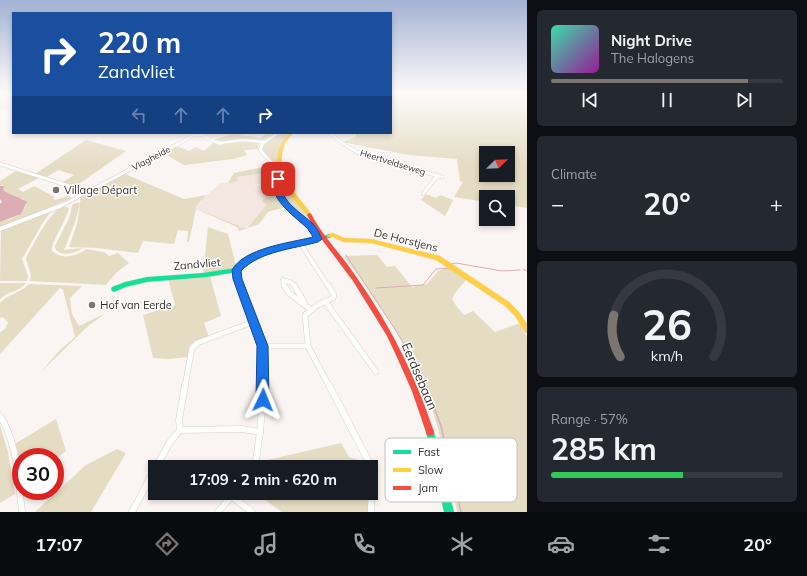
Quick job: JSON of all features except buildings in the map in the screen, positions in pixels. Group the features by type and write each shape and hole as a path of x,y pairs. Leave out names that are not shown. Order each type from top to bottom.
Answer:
{"main road":[{"name":"Eerdsebaan","path":"290,134 282,145 280,157 281,168 290,187 310,215 323,238 342,262 385,324 401,354 416,389 431,438"},
{"name":"De Horstjens","path":"323,238 333,235 343,240 371,241 436,257 507,304 517,314 527,330"},
{"name":"Zandvliet","path":"114,289 125,284 148,278 203,276 237,270 245,261 254,256 323,238"},
{"name":"Eerdsebaan","path":"447,502 449,512"}],"street":[{"path":"276,134 263,142 260,150 275,166 278,174 277,184 282,200 323,238"},
{"name":"Heertveldseweg","path":"331,134 354,151 442,177"},
{"name":"Vlagheide","path":"0,229 47,212 88,192 194,135 201,135 212,142 219,143 242,140 263,142"},
{"path":"0,164 88,192"},
{"name":"Heertveldseweg","path":"423,194 437,176"},
{"path":"300,244 334,294 333,298 310,308 304,317 308,346 372,468 371,512"},
{"path":"237,270 238,279 262,346 264,390 256,460"},
{"path":"304,302 298,300 287,290 282,282 283,280 287,280 293,284 304,302 310,308"},
{"path":"325,301 376,372"},
{"path":"160,460 170,442 180,430 179,420 192,348 197,343 253,322"},
{"path":"262,346 308,346"},
{"path":"0,416 5,424 14,452 22,512"},
{"path":"180,430 242,429 260,432"},
{"path":"132,512 148,483"},
{"path":"218,512 228,500"},
{"path":"239,500 252,512"}],"shaded area":[{"path":"392,117 527,117 527,208 515,206 515,190 479,190 479,201 454,197 463,182 460,181 457,159 409,155 342,142 356,137 356,134 392,134"},
{"path":"233,134 259,138 266,134 274,134 263,140 245,139 220,142 213,140"},
{"path":"278,134 288,134 282,143 278,159 279,169 288,189 313,223 311,225 292,209 285,200 281,191 277,167 261,149 261,146"},
{"path":"86,140 126,151 76,186 63,182 74,175 58,170 47,177 35,174"},
{"path":"239,141 259,142 258,149 244,150 247,155 233,159 184,165 163,153 179,147 189,151 196,147 204,151 213,143 220,144"},
{"path":"273,165 276,172 275,182 273,182 273,172 237,177 238,181 228,183 234,173"},
{"path":"16,171 39,178 18,189 23,192 34,186 55,197 53,198 55,200 68,196 72,198 0,228 0,222 15,217 26,206 24,199 15,197 3,190 3,185 0,186 0,181"},
{"path":"273,172 273,182 254,185 273,184 276,194 267,195 262,201 266,205 246,228 238,228 238,226 195,208 202,201 201,200 221,183 238,181 237,177"},
{"path":"125,174 184,199 206,195 195,208 239,226 239,228 247,228 266,205 262,201 267,195 276,194 273,184 276,184 279,197 286,207 268,212 259,224 239,231 237,227 196,209 189,242 187,242 188,231 178,230 174,244 143,241 138,253 97,248 69,247 77,224 81,197"},
{"path":"0,186 4,186 3,190 27,202 21,214 0,222 0,204 2,202 0,199"},
{"path":"426,194 436,198 440,195 453,200 445,216 421,200"},
{"path":"80,203 75,222 64,250 83,248 73,253 66,254 56,250 55,246 70,216 72,205"},
{"path":"63,206 69,208 52,247 52,251 60,256 73,256 86,249 104,252 109,256 118,253 129,263 116,273 106,285 30,281 30,272 26,258 47,221 58,209"},
{"path":"52,210 42,224 22,259 28,276 27,281 0,281 1,230"},
{"path":"208,227 228,234 236,266 233,268 203,274"},
{"path":"377,255 387,267 395,266 412,287 427,284 438,271 449,267 467,279 452,299 464,315 473,311 495,332 520,323 527,337 527,512 457,512 455,502 517,502 517,438 440,438 420,377 404,345 344,256"},
{"path":"210,276 221,316 204,323 209,337 191,344 188,357 169,359 153,358 143,315 175,305 168,279"},
{"path":"0,283 26,283 0,299"},
{"path":"29,284 82,286 70,298 72,314 79,326 106,313 88,326 41,372 59,351 75,337 63,290 60,288 0,354 0,332 5,329 8,323 3,317 0,318 0,303"},
{"path":"56,419 66,451 64,453 64,448 14,448 13,445"},
{"path":"0,426 8,452 12,476 12,496 0,503"},
{"path":"341,443 349,457 358,460 268,460"},
{"path":"117,449 126,453 91,512 35,512 48,500 64,500 64,485 86,465"},
{"path":"265,500 370,500 369,512 282,512"}],"waterway":[{"path":"346,255 400,337 426,386"},
{"path":"451,264 456,263 502,271 520,270"},
{"path":"376,288 423,285 436,269 449,268"},
{"path":"523,269 527,271"},
{"path":"426,385 444,438"},
{"path":"459,502 461,512"}],"traffic: fast":[{"path":"114,289 136,281 147,279 207,275 237,270 245,261 258,255 330,236"},
{"path":"430,432 431,438"},
{"path":"447,502 449,512"}],"traffic: slow":[{"path":"290,134 281,149 280,158 283,176 293,194 311,216"},
{"path":"330,236 333,235 343,240 371,241 438,258 507,304 517,314 527,330"}],"traffic: jam":[{"path":"309,215 319,232 355,279 379,316 407,371 430,432"}],"place":[{"name":"Village Départ","path":"56,190"},
{"name":"Hof van Eerde","path":"92,305"}],"route":[{"path":"263,400 262,346 236,272 245,261 254,256 318,239 311,226 290,209 282,200 279,195 277,184 278,179"}]}
